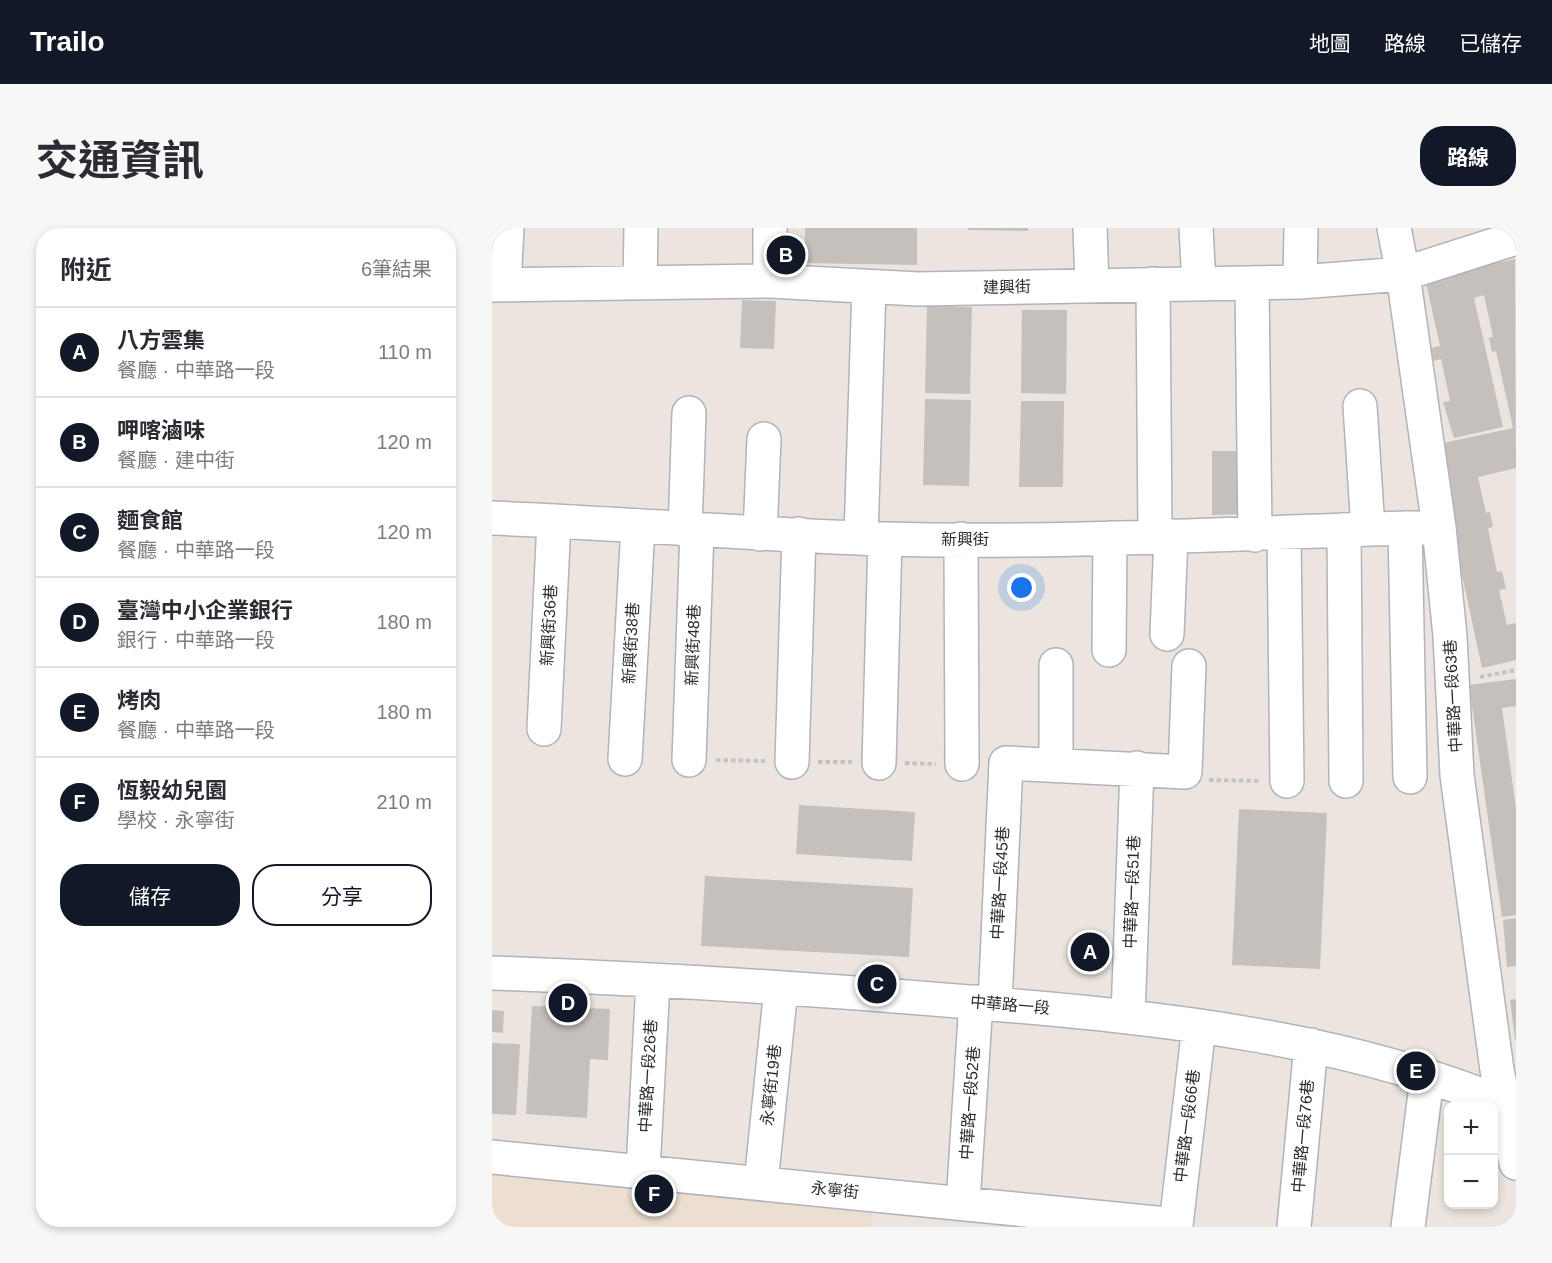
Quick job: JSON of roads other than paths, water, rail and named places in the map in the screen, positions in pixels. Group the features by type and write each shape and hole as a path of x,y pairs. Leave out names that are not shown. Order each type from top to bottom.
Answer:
{"street":[{"path":"498,285 507,228"},
{"path":"640,283 641,228"},
{"path":"770,228 770,281"},
{"path":"1090,228 1092,285"},
{"path":"1196,228 1199,283"},
{"path":"1300,282 1301,228"},
{"name":"中華路一段63巷","path":"1394,228 1403,274 1439,527 1453,682 1456,775 1516,1163"},
{"name":"建興街","path":"498,285 770,281 918,289 1300,282 1403,274 1516,238"},
{"path":"1252,282 1287,781"},
{"path":"1153,284 1167,634"},
{"path":"869,287 879,763"},
{"path":"1346,781 1360,406"},
{"name":"新興街48巷","path":"689,413 691,530 689,760"},
{"path":"760,534 764,439"},
{"name":"新興街","path":"492,518 760,534 961,539 1163,537 1439,527"},
{"name":"新興街36巷","path":"544,729 554,520"},
{"name":"新興街38巷","path":"625,759 638,526"},
{"path":"1405,528 1410,777"},
{"path":"792,762 799,534"},
{"path":"1109,650 1110,538"},
{"path":"961,539 962,764"},
{"path":"1056,665 1056,765 1185,772 1189,666"},
{"name":"中華路一段45巷","path":"985,1003 1006,763 1056,765"},
{"name":"中華路一段51巷","path":"1128,1016 1137,768"},
{"name":"中華路一段","path":"492,973 781,988 1128,1016 1311,1045 1427,1078 1509,1106"},
{"name":"中華路一段26巷","path":"643,1171 653,981"},
{"name":"永寧街19巷","path":"761,1183 781,988"},
{"name":"中華路一段52巷","path":"963,1203 985,1003"},
{"name":"中華路一段66巷","path":"1175,1226 1198,1026"},
{"name":"中華路一段76巷","path":"1294,1227 1311,1045"},
{"path":"1408,1227 1427,1078"},
{"name":"永寧街","path":"492,1158 643,1171 1175,1226"}],"place":[{"name":"呷喀滷味","path":"786,255"},
{"name":"八方雲集","path":"1090,952"},
{"name":"麵食館","path":"877,984"},
{"name":"臺灣中小企業銀行","path":"568,1003"},
{"name":"烤肉","path":"1416,1071"},
{"name":"恆毅幼兒園","path":"654,1194"}]}
